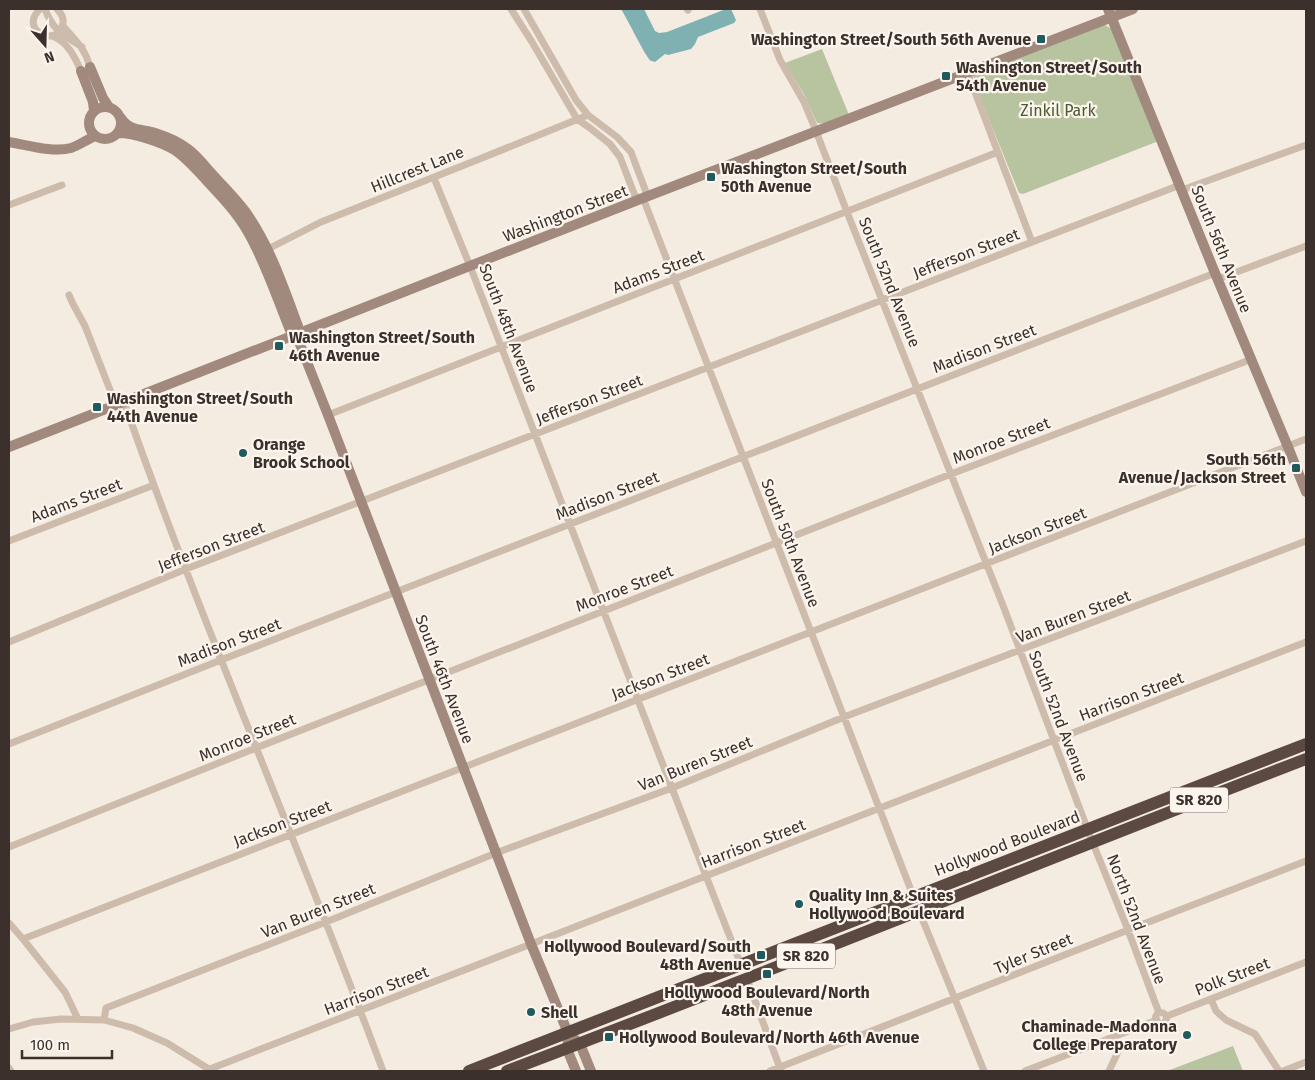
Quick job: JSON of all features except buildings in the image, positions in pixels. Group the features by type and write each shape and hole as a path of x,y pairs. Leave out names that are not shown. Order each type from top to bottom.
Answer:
{"highway":[{"name":"Hollywood Boulevard","path":"507,1071 868,932 1306,744"},
{"name":"Hollywood Boulevard","path":"469,1071 959,880 1090,836 1306,759"},
{"path":"919,911 922,903 953,889 959,880"},
{"path":"868,932 873,922 908,908 913,905 914,898"},
{"path":"747,980 747,974 751,969 790,952 795,944"},
{"path":"699,998 701,989 733,977 741,969 741,965"}],"street":[{"path":"39,9 34,17 34,28 42,35 47,36 58,31"},
{"path":"46,9 49,19 55,28 82,47 88,57 86,69 94,111"},
{"path":"57,9 63,16 58,31 58,38 86,69 109,107 118,113 121,118 118,133 109,139 96,136 89,126"},
{"path":"511,9 577,119 610,144 620,158 635,196 643,198 646,192 631,152 617,137 588,115 576,100 524,9"},
{"name":"South 52nd Avenue","path":"760,9 780,60 804,102 816,131 987,564 1090,836"},
{"name":"Washington Street","path":"9,447 643,198 964,75 1109,13 1133,9"},
{"name":"South 56th Avenue","path":"1109,13 1306,492"},
{"path":"964,75 970,79 1032,242"},
{"path":"44,148 76,139 89,126 91,115 94,111 109,107"},
{"name":"Hillcrest Lane","path":"261,257 268,248 321,222 588,115"},
{"name":"South 46th Avenue","path":"121,118 128,126 134,129 156,133 190,150 245,211 268,248 298,326 296,334"},
{"name":"South 46th Avenue","path":"118,133 128,133 153,140 174,150 183,157 238,216 261,257 290,330 296,334 531,944 568,1033"},
{"path":"9,142 60,150 80,144 96,136"},
{"name":"Jefferson Street","path":"9,642 186,569 1032,242 1306,145"},
{"name":"Adams Street","path":"328,415 998,152"},
{"name":"South 48th Avenue","path":"434,178 536,435 741,965"},
{"path":"9,205 62,185"},
{"name":"South 50th Avenue","path":"643,198 914,898"},
{"name":"Madison Street","path":"9,744 917,389 1216,276 1306,246"},
{"path":"69,295 120,403 154,485 383,1071"},
{"name":"Monroe Street","path":"9,847 951,474 1252,359"},
{"name":"Jackson Street","path":"23,939 1306,439"},
{"name":"Adams Street","path":"9,541 154,485"},
{"name":"Van Buren Street","path":"104,1020 106,1008 496,853 672,788 844,717 1306,541"},
{"name":"Harrison Street","path":"212,1070 1306,642"},
{"name":"North 52nd Avenue","path":"1090,836 1160,1012"},
{"name":"Tyler Street","path":"770,1071 780,1069 1306,861"},
{"path":"919,911 956,998 984,1071"},
{"path":"9,923 65,992 78,1019"},
{"name":"Polk Street","path":"1025,1071 1157,1020 1160,1023 1164,1023 1167,1020 1167,1016 1306,962"},
{"path":"747,980 780,1069"},
{"path":"1211,999 1216,1011 1226,1020 1255,1034 1278,1071"},
{"path":"1157,1020 1156,1016 1160,1012 1167,1016"},
{"path":"9,1029 33,1022 61,1019 104,1020 133,1028 167,1043 212,1070"},
{"path":"568,1033 590,1071"},
{"path":"1109,1071 1118,1054 1116,1036"},
{"path":"574,1046 576,1071"},
{"path":"1283,1071 1306,1062"}],"green space":[{"name":"Zinkil Park","path":"1103,24 1112,29 1157,136 1156,142 1023,194 1019,193 973,80 974,73"},
{"path":"822,49 849,115 825,124 817,123 804,94 785,63"},
{"path":"1233,1046 1243,1071 1167,1071"}],"water":[{"path":"621,9 644,9 655,31 659,33 667,32 726,9 731,9 736,20 734,23 698,37 691,49 668,55 665,54 655,62 651,61 645,53"}],"place":[{"name":"Washington Street/South 56th Avenue","path":"1041,39"},
{"name":"Washington Street/South 54th Avenue","path":"946,76"},
{"name":"Washington Street/South 50th Avenue","path":"711,177"},
{"name":"Washington Street/South 46th Avenue","path":"279,346"},
{"name":"Washington Street/South 44th Avenue","path":"97,407"},
{"name":"Orange Brook School","path":"243,453"},
{"name":"South 56th Avenue/Jackson Street","path":"1296,468"},
{"name":"Quality Inn & Suites Hollywood Boulevard","path":"799,904"},
{"name":"Hollywood Boulevard/South 48th Avenue","path":"761,955"},
{"name":"Hollywood Boulevard/North 48th Avenue","path":"767,974"},
{"name":"Shell","path":"531,1012"},
{"name":"Chaminade-Madonna College Preparatory","path":"1187,1035"},
{"name":"Hollywood Boulevard/North 46th Avenue","path":"609,1037"}]}
